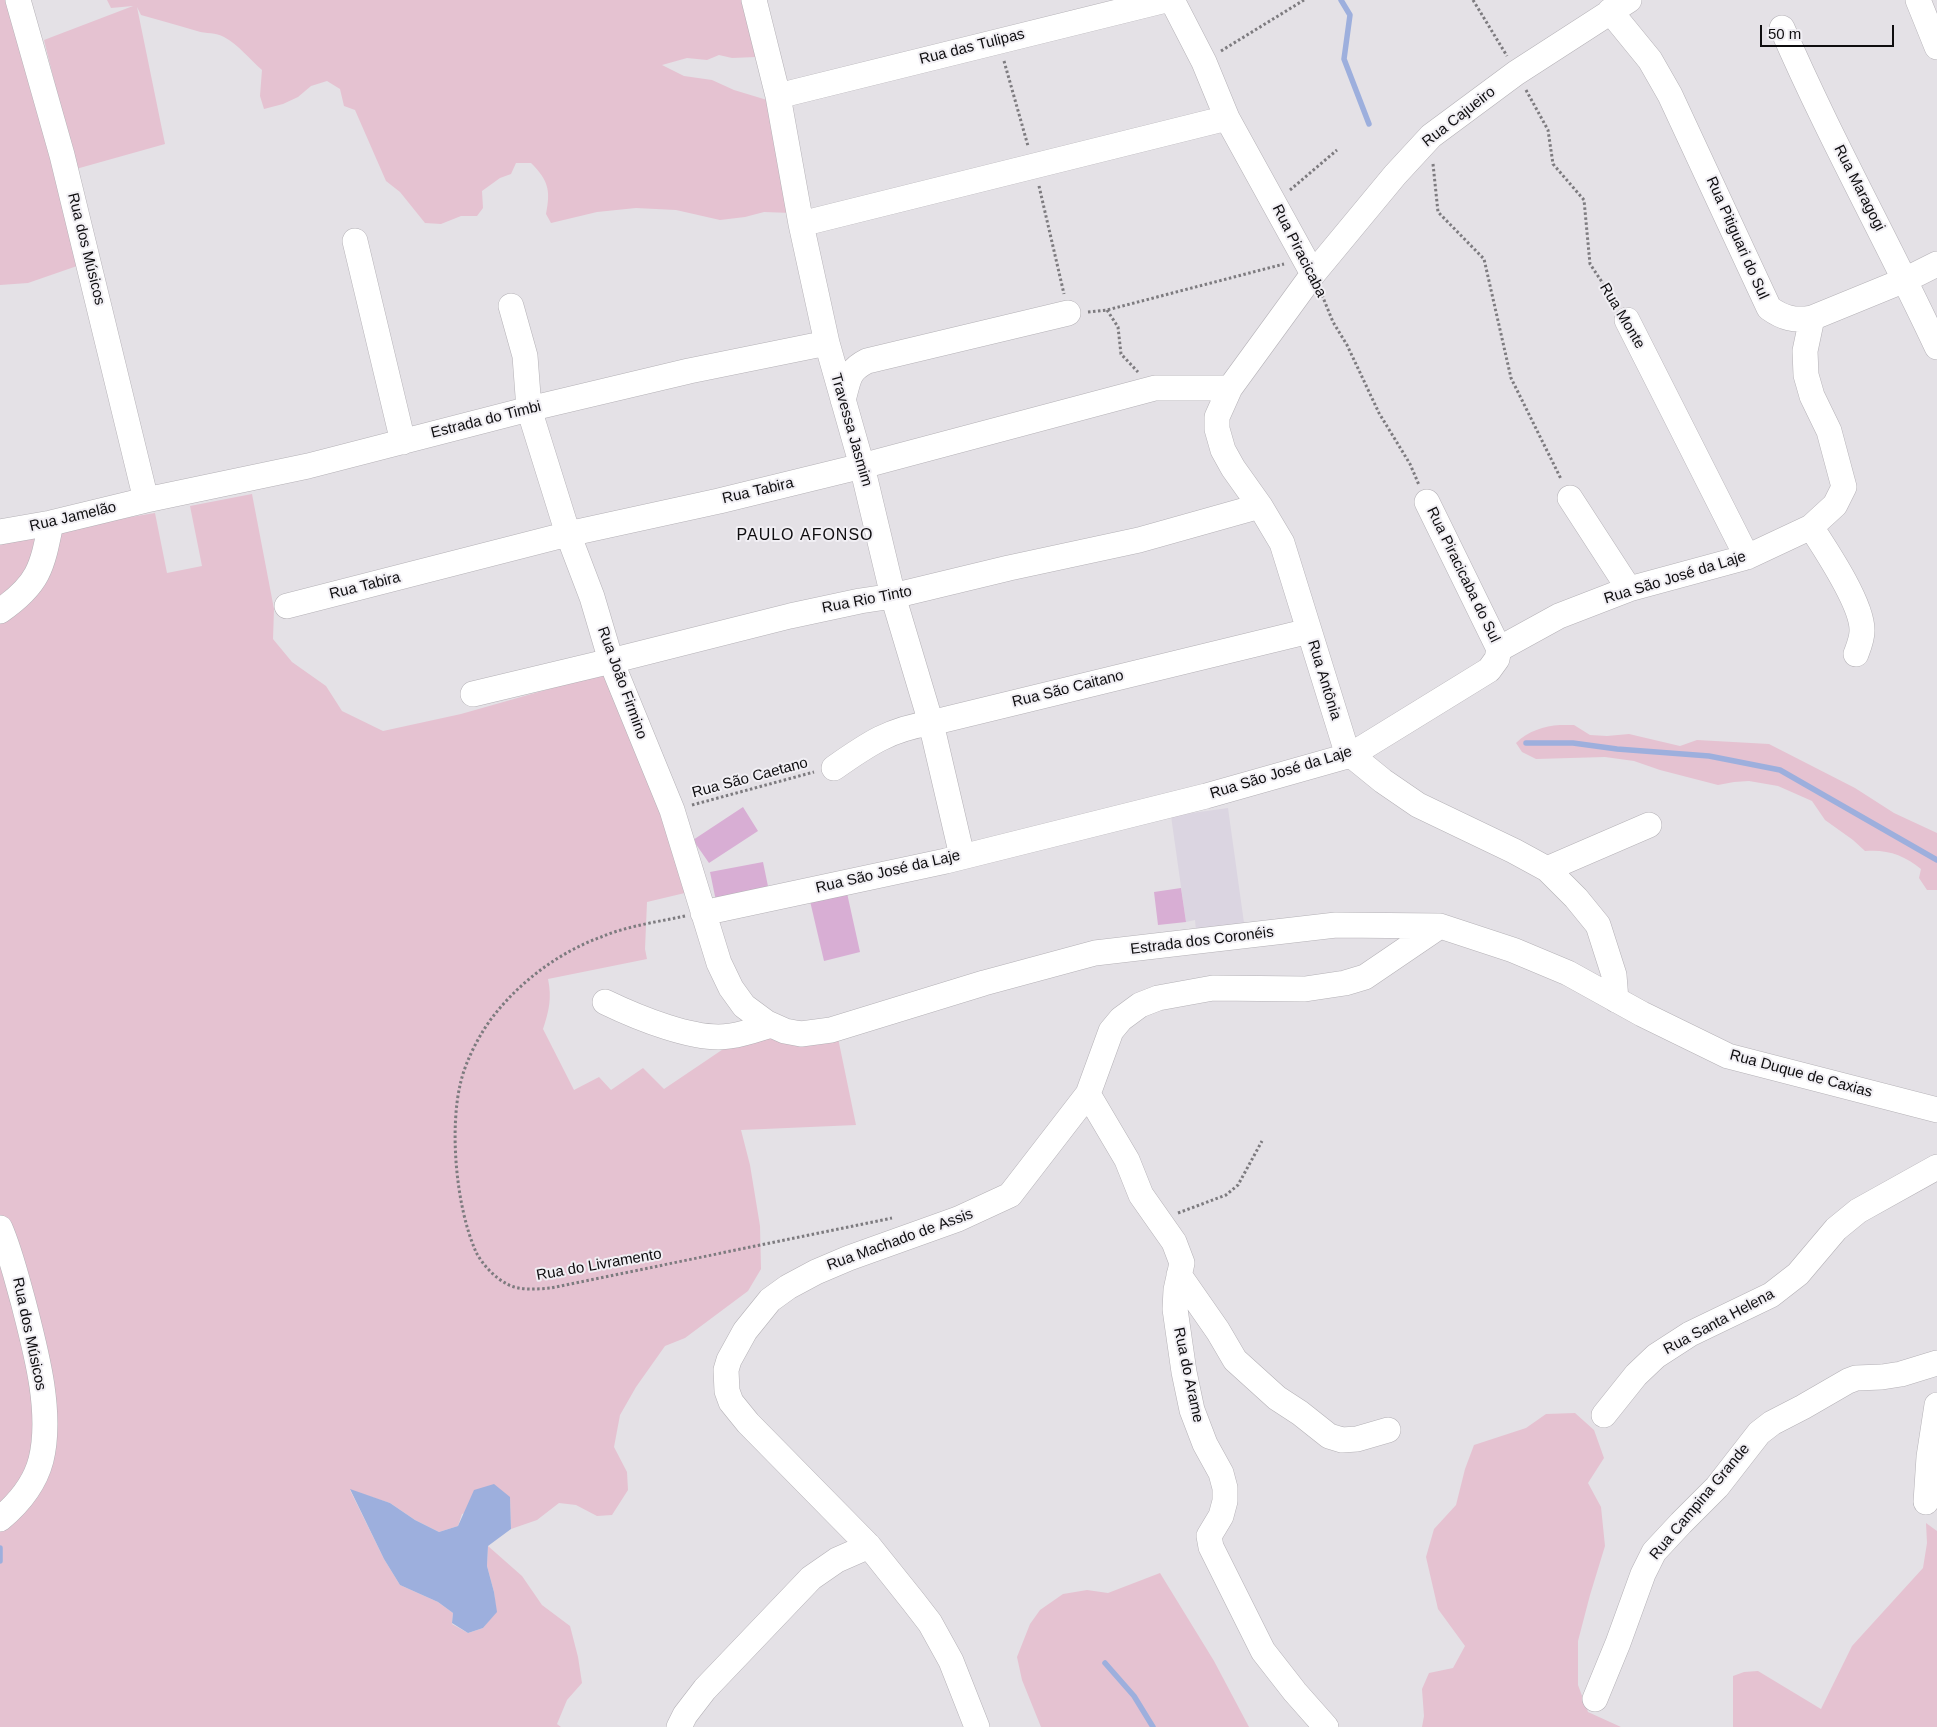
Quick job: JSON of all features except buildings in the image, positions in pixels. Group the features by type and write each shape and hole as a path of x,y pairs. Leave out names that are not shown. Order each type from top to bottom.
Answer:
{"street":[{"name":"Rua dos Músicos","path":"18,0 62,155 146,500"},
{"name":"Travessa Jasmim","path":"754,0 778,96 801,224 827,343 862,466 893,596 932,723 962,856"},
{"name":"Rua das Tulipas","path":"778,96 1166,0"},
{"name":"Rua Piracicaba","path":"1172,0 1204,62 1227,118 1309,266"},
{"path":"1918,0 1937,47"},
{"name":"Rua Cajueiro","path":"1309,266 1430,136 1516,73 1620,5"},
{"name":"Rua Pitiguari do Sul","path":"1620,5 1670,95 1769,308 1781,316 1798,320 1812,318"},
{"name":"Rua Maragogi","path":"1782,28 1810,91 1937,347"},
{"path":"801,224 1227,118"},
{"path":"355,241 403,442"},
{"path":"1856,654 1862,630 1860,618 1847,586 1811,528 1835,505 1844,487 1829,430 1812,396 1806,375 1805,351 1812,318 1905,280 1937,264"},
{"name":"Rua Antônia","path":"1309,266 1230,388 1217,416 1216,429 1223,450 1233,468 1260,506 1282,543 1340,736 1351,755 1383,781 1418,805 1547,869 1576,898 1598,925 1614,975 1616,1000"},
{"name":"Rua João Firmino","path":"511,306 525,356 529,409 568,534 592,597 611,661 672,810 719,963 731,988 744,1006 778,1028"},
{"path":"843,400 850,374 856,366 867,361 1068,313"},
{"name":"Rua Monte","path":"1628,320 1747,557"},
{"name":"Estrada do Timbi","path":"146,500 308,466 529,409 689,371 827,343"},
{"name":"Rua Tabira","path":"287,606 568,534 862,466 1154,388 1230,388"},
{"path":"1570,498 1629,589"},
{"name":"Rua Jamelão","path":"0,532 52,523 146,500"},
{"name":"Rua Piracicaba do Sul","path":"1427,502 1499,648"},
{"name":"Rua Rio Tinto","path":"473,694 790,616 860,600 893,596 1009,568 1139,540 1260,506"},
{"path":"0,611 12,603 32,583 43,563 52,523"},
{"name":"Rua São José da Laje","path":"703,913 918,868 1206,796 1351,755 1489,670 1497,660 1499,648 1559,616 1629,589 1747,557 1811,528"},
{"name":"Rua São Caitano","path":"834,768 870,743 911,726 932,723 1309,631"},
{"path":"1547,869 1649,826"},
{"name":"Estrada dos Coronéis","path":"605,1002 684,1032 709,1037 730,1036 778,1028 802,1034 845,1027 984,983 1094,953 1336,925 1440,926 1513,950 1568,973 1616,1000"},
{"name":"Rua Machado de Assis","path":"976,1727 951,1661 930,1623 869,1546 737,1411 726,1391 726,1370 729,1360 758,1314 770,1300 788,1287 848,1258 958,1219 1010,1195 1088,1094 1111,1031 1121,1018 1140,1005 1158,998 1213,988 1305,989 1345,983 1365,976 1440,926"},
{"name":"Rua Duque de Caxias","path":"1616,1000 1728,1056 1937,1110"},
{"name":"Rua do Arame","path":"1088,1094 1127,1160 1141,1195 1174,1242 1182,1263 1176,1290 1175,1309 1184,1372 1192,1410 1205,1444 1221,1473 1225,1488 1222,1516 1210,1536 1210,1547 1263,1652 1326,1727"},
{"name":"Rua Santa Helena","path":"1604,1414 1636,1375 1656,1356 1690,1334 1772,1296 1798,1274 1836,1229 1858,1211 1937,1167"},
{"name":"Rua dos Músicos","path":"0,1228 10,1254 33,1340 41,1377 44,1429 40,1461 32,1482 20,1500 0,1519"},
{"path":"1179,1275 1218,1331 1235,1360 1278,1398 1329,1436 1342,1440 1357,1439 1388,1430"},
{"name":"Rua Campina Grande","path":"1595,1699 1618,1643 1642,1574 1654,1552 1717,1487 1759,1433 1772,1423 1856,1378 1882,1377 1936,1368"},
{"path":"1926,1502 1929,1457 1937,1405"},
{"path":"679,1727 684,1715 705,1689 811,1578 837,1560 869,1546"}],"path":[{"path":"1204,62 1304,0"},
{"name":"Rua Monte","path":"1473,0 1548,130 1553,164 1584,200 1590,264 1628,320"},
{"path":"1430,136 1438,212 1484,259 1511,378 1570,498"},
{"path":"1274,203 1337,150"},
{"path":"1068,313 1107,310 1309,266"},
{"name":"Rua Piracicaba","path":"1309,266 1333,322 1347,344 1379,413 1410,464 1427,502"},
{"path":"1107,310 1118,327 1121,354 1154,388"},
{"name":"Rua São Caetano","path":"672,810 798,775 834,768"},
{"name":"Rua do Livramento","path":"703,913 638,926 601,937 573,949 553,961 520,988 494,1014 472,1052 461,1080 456,1110 456,1160 461,1200 476,1253 496,1277 508,1285 530,1289 551,1288 899,1217"},
{"path":"1158,1220 1226,1195 1238,1185 1262,1141"}],"shaded area":[{"path":"0,0 11,0 77,266 28,283 0,285"},
{"path":"107,0 743,0 756,57 732,58 719,55 707,60 687,58 662,65 684,76 712,80 734,90 767,100 792,213 764,212 745,217 720,220 676,210 636,208 597,212 551,223 546,214 548,192 545,180 531,163 516,163 511,174 500,178 482,191 483,208 477,216 461,216 441,224 425,223 400,192 386,181 355,110 344,106 340,89 327,81 311,86 298,97 283,104 264,109 260,96 262,70 234,44 218,34 200,32 141,15 137,7 165,144 76,169 44,40 133,6 111,8"},
{"path":"252,494 274,609 273,639 292,662 326,686 342,711 383,731 461,714 609,672 689,892 647,902 645,949 647,959 548,979 549,1004 543,1029 574,1090 599,1077 611,1090 643,1068 664,1089 753,1029 838,1038 856,1125 741,1130 750,1165 760,1226 761,1269 748,1291 685,1338 665,1346 636,1387 620,1415 614,1447 627,1472 628,1490 612,1515 597,1516 576,1505 559,1503 537,1520 511,1529 510,1497 462,1514 458,1526 439,1532 415,1520 390,1503 350,1490 384,1559 400,1585 438,1602 453,1613 452,1624 468,1633 483,1628 496,1612 494,1592 487,1566 488,1546 522,1576 542,1605 570,1626 582,1683 567,1700 557,1724 561,1727 0,1727 0,1524 49,1450 0,1219 0,619 58,529 155,513 167,573 202,566 190,506"},
{"path":"39,533 34,567 0,602 0,541"},
{"path":"1560,725 1574,725 1590,735 1629,734 1680,746 1697,740 1769,744 1855,788 1894,813 1937,833 1937,890 1927,890 1919,878 1921,869 1915,864 1888,852 1865,851 1825,820 1812,801 1778,786 1749,781 1718,785 1660,770 1634,761 1605,757 1536,759 1522,752 1516,743 1536,730"},
{"path":"1228,808 1244,923 1196,930 1195,920 1186,922 1171,816"},
{"path":"0,1250 28,1349 36,1450 24,1478 0,1510"},
{"path":"1575,1413 1594,1430 1604,1458 1588,1483 1601,1507 1605,1546 1578,1641 1578,1685 1588,1712 1621,1727 1422,1727 1424,1716 1422,1689 1429,1673 1453,1668 1465,1646 1438,1609 1426,1557 1434,1529 1456,1505 1465,1469 1474,1445 1526,1428 1546,1414"},
{"path":"1926,1523 1937,1531 1937,1727 1733,1727 1733,1676 1744,1672 1758,1671 1821,1709 1852,1646 1923,1568 1927,1543"},
{"path":"1160,1573 1214,1661 1249,1727 1041,1727 1022,1680 1017,1657 1030,1624 1040,1610 1063,1594 1087,1590 1108,1593"}],"water":[{"path":"494,1484 510,1497 511,1529 488,1546 487,1566 497,1612 483,1628 468,1633 452,1623 453,1613 438,1602 400,1585 384,1559 350,1489 390,1503 415,1520 439,1532 458,1526 474,1490"}],"waterway":[{"path":"1341,0 1350,15 1344,59 1369,124"},
{"path":"1526,743 1573,743 1617,749 1709,756 1780,770 1937,860"},
{"path":"0,1548 0,1561"},
{"path":"1105,1663 1134,1696 1153,1727"}],"district":[{"name":"PAULO AFONSO","path":"805,536"}]}
